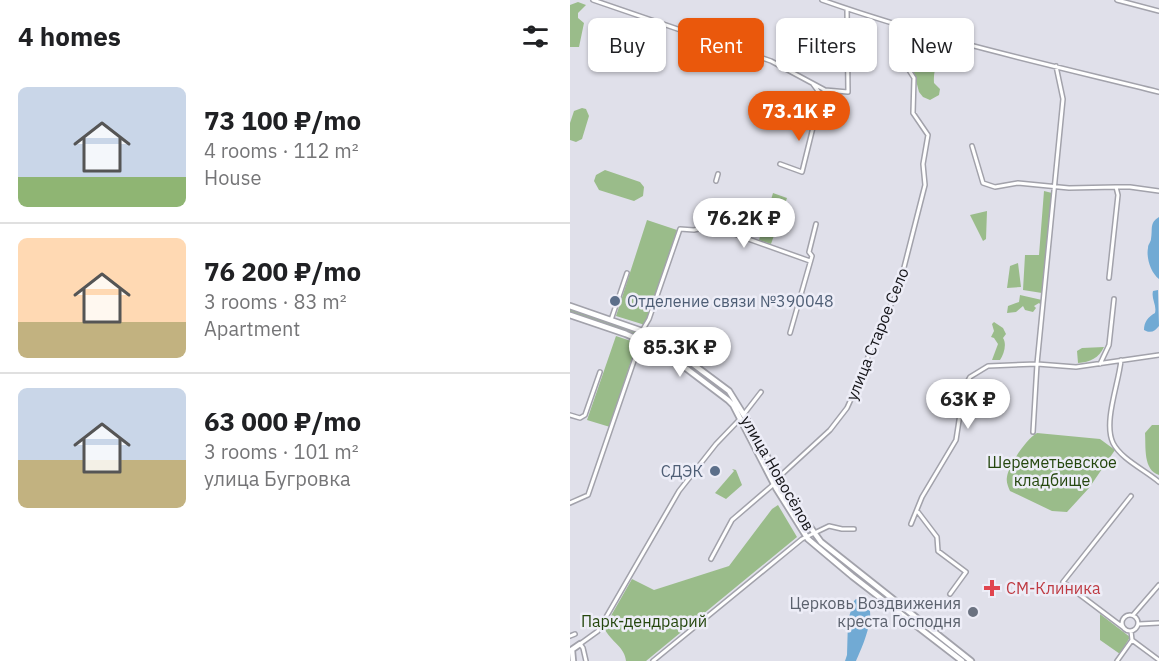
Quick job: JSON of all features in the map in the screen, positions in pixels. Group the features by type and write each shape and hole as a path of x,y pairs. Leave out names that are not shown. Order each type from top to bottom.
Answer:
{"main road":[{"name":"улица Новосёлов","path":"570,306 642,331 670,347 720,383 732,395 774,484 807,537 852,576 962,661"},
{"name":"улица Новосёлов","path":"570,315 640,339 674,358 728,400 742,416 778,477 816,531 821,542 971,661"},
{"path":"572,660 571,651 580,644"}],"street":[{"path":"593,0 771,61 825,90 848,92 848,9"},
{"path":"822,0 834,2 889,23"},
{"path":"1117,0 1159,11"},
{"path":"974,46 1159,92"},
{"path":"1033,432 1037,364 1063,99 1056,66"},
{"name":"улица Старое Село","path":"778,477 830,430 847,408 879,328 897,291 925,185 923,164 928,135 913,112 914,78 910,72"},
{"path":"812,82 821,95"},
{"path":"780,164 802,172 821,95 825,90"},
{"path":"972,146 983,183 988,187 1018,183 1069,188 1130,186 1159,191"},
{"path":"716,181 718,174"},
{"path":"1109,278 1118,195 1116,187"},
{"path":"790,333 812,256 809,252 816,224"},
{"path":"570,503 588,495 642,331 649,319 680,229 694,230 712,226 810,261"},
{"path":"611,320 627,273"},
{"path":"1100,364 1109,345 1114,299"},
{"path":"911,524 922,497 956,440 964,388 969,377 988,366 1037,364 1076,367 1159,355"},
{"path":"1121,360 1110,420 1113,442 1124,456 1159,482"},
{"path":"570,415 580,418 585,415 600,372"},
{"path":"586,661 580,644 597,631 678,491 761,392"},
{"path":"711,559 732,520 774,484"},
{"path":"1124,628 1123,618 1127,615 1137,618 1136,629 1131,631 1124,628 1064,582 1131,496"},
{"path":"918,513 937,537 938,551 966,572 950,594"},
{"path":"653,661 816,531 829,526 854,529"},
{"path":"1133,615 1159,585"},
{"path":"1138,624 1159,623"},
{"path":"1117,661 1132,640 1131,631"},
{"path":"570,636 575,634"},
{"path":"1132,640 1159,660"}],"green space":[{"path":"578,2 586,5 578,13 578,18 584,23 579,47 570,47 570,5"},
{"path":"914,72 934,72 934,83 940,89 939,95 930,100 919,92"},
{"path":"586,109 589,116 582,139 576,142 570,140 570,123 574,111"},
{"path":"605,170 640,182 644,187 643,196 634,201 599,190 594,181 596,175"},
{"path":"1044,191 1052,193 1042,293 1023,290 1025,255 1039,255"},
{"path":"773,193 787,198 771,244 759,240"},
{"path":"987,211 986,239 983,241 970,215"},
{"path":"647,220 677,230 645,325 616,316"},
{"path":"1018,263 1021,287 1007,288 1010,266"},
{"path":"1020,295 1042,300 1041,305 1039,303 1034,306 1036,308 1033,312 1025,310 1023,306 1016,312 1007,313 1008,306 1019,302"},
{"path":"570,308 637,331 637,333 634,335 570,313"},
{"path":"994,322 1003,328 1006,334 1003,338 1005,343 1000,360 992,360 998,344 991,337"},
{"path":"644,335 666,346 716,383 715,386 663,349 643,339"},
{"path":"616,336 637,343 610,427 587,420"},
{"path":"1104,347 1094,359 1078,363 1077,351 1082,348"},
{"path":"1152,425 1159,425 1159,475 1150,468 1146,457 1145,433"},
{"name":"Шереметьевское кладбище","path":"1037,433 1100,439 1115,450 1089,488 1067,512 1052,511 1010,491 1007,482 1008,472 1023,446"},
{"path":"732,469 736,470 742,485 726,499 715,493 734,471"},
{"name":"Парк-дендрарий","path":"778,505 797,537 646,661 626,661 623,652 604,628 632,579 654,590 729,566 772,509"},
{"path":"1100,614 1130,637 1120,654 1100,640"}],"water":[{"path":"1159,217 1159,279 1148,261 1148,245 1153,224"},
{"path":"1158,290 1159,326 1149,332 1144,330 1145,325 1148,318 1155,313 1153,291"},
{"path":"856,599 869,607 869,626 856,661 845,661 848,620"}],"place":[{"name":"Отделение связи №390048","path":"615,301"},
{"name":"СДЭК","path":"715,471"},
{"name":"СМ-Клиника","path":"992,588"},
{"name":"Церковь Воздвижения креста Господня","path":"973,612"}]}
